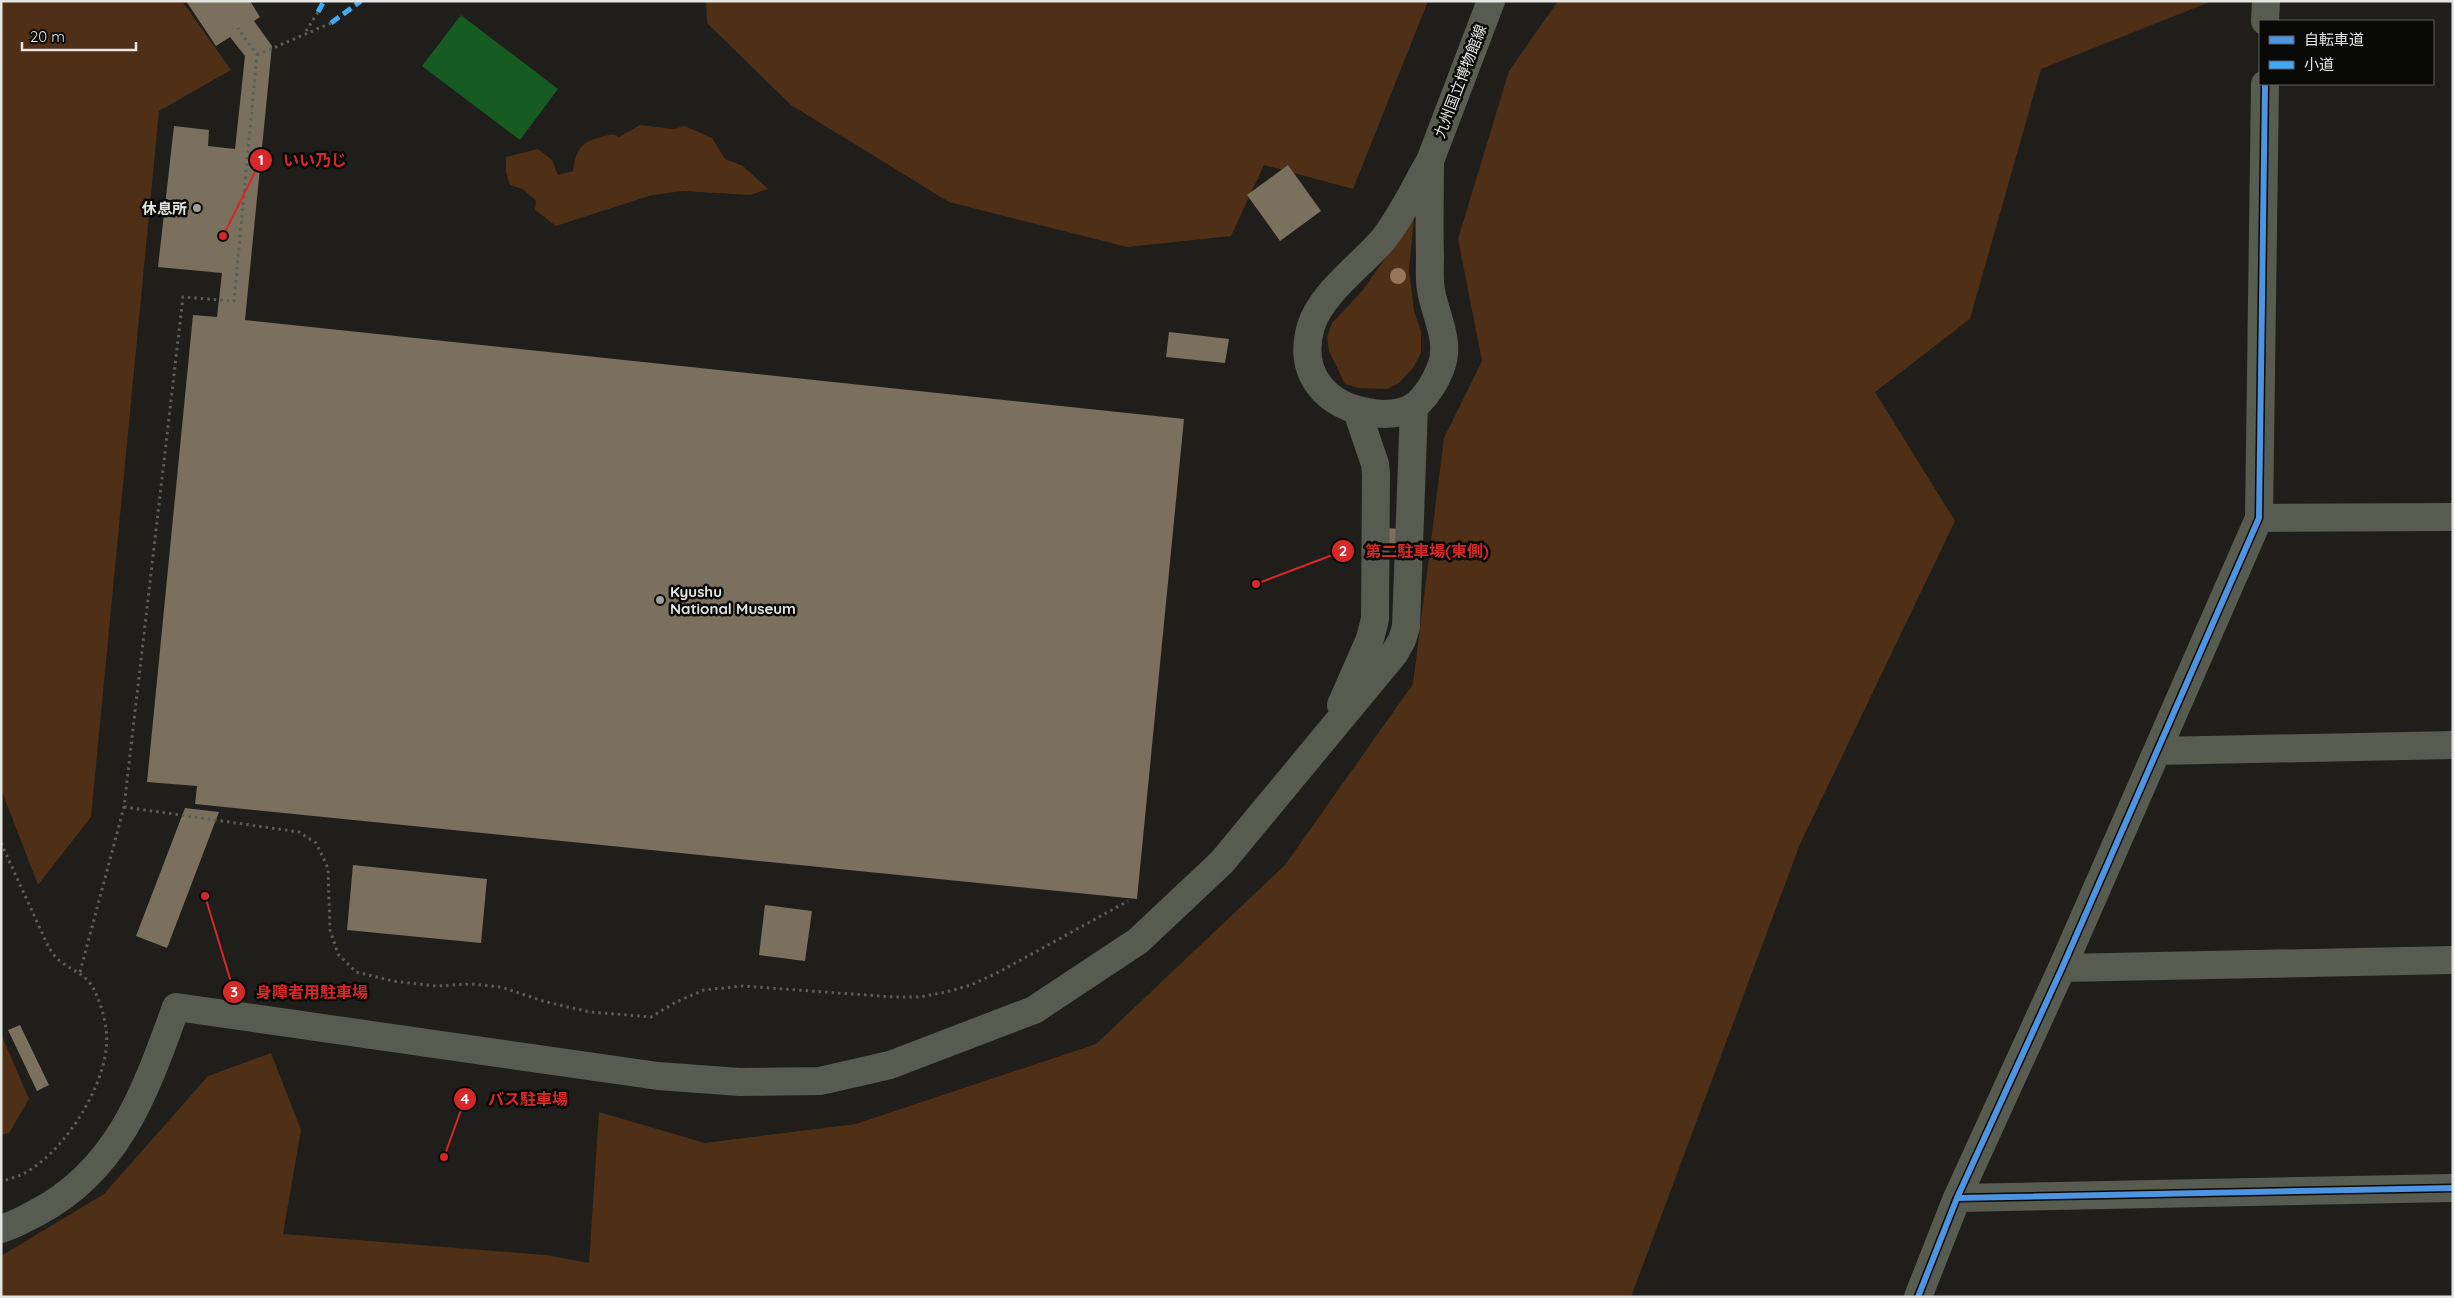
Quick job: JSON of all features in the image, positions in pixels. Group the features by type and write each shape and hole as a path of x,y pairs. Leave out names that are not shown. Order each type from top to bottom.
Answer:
{"main road":[{"name":"九州国立博物館線","path":"1430,161 1491,1"}],"street":[{"path":"2265,20 2266,1"},
{"path":"1918,1297 1958,1198 2062,968 2259,518 2265,85"},
{"path":"1430,161 1431,289 1442,332 1444,349 1442,366 1430,388 1414,407 1386,414 1357,411 1341,406 1322,391 1312,373 1307,348 1312,324 1331,293 1382,241 1430,161"},
{"path":"1,1229 54,1204 82,1182 112,1148 147,1087 176,1007 658,1076 740,1082 820,1081 890,1065 950,1044 1034,1010 1138,941 1222,862 1330,729 1382,670 1402,640 1406,627 1414,407"},
{"path":"1330,729 1370,639 1375,620 1376,474 1375,464 1357,411"},
{"path":"2259,518 2453,517"},
{"path":"2158,751 2453,745"},
{"path":"2062,968 2453,960"},
{"path":"1958,1198 2453,1188"}],"path":[{"path":"306,32 318,12"},
{"path":"257,55 306,32 331,23"},
{"path":"80,972 124,807 183,297 234,300 257,55 238,28"},
{"path":"124,807 299,832 316,843 328,868 330,930 338,954 356,972 393,981 427,985 471,984 501,987 546,1002 590,1012 651,1017 676,1002 704,990 742,986 894,997 920,997 946,992 971,985 999,972 1130,900"},
{"path":"1,843 48,946 59,961 80,972 96,992 106,1029 106,1050 97,1082 83,1113 55,1149 24,1173 1,1182"}],"shaded area":[{"path":"1,1 182,1 231,70 159,111 91,817 38,885 1,789"},
{"path":"706,1 1428,1 1353,189 1264,165 1231,236 1127,247 949,202 791,105 707,23"},
{"path":"1558,1 2212,1 2041,69 1970,319 1875,392 1955,521 1800,844 1631,1297 1,1297 1,1256 104,1194 208,1076 271,1053 301,1130 283,1234 546,1255 589,1263 599,1112 705,1143 856,1124 1096,1044 1285,865 1413,684 1444,438 1482,361 1458,239 1509,71"},
{"path":"461,15 558,89 520,140 422,66"},
{"path":"640,125 673,129 685,126 712,138 725,159 743,166 768,189 750,195 683,191 652,195 556,226 535,210 536,201 523,189 510,185 506,172 506,157 538,149 552,160 558,175 573,171 577,154 584,144 613,134 619,137"},
{"path":"1414,218 1409,270 1414,311 1421,331 1421,353 1413,368 1399,383 1387,389 1359,388 1345,384 1329,351 1327,337 1332,323 1362,291"},
{"path":"1,1034 29,1099 9,1133 1,1135"}],"building":[{"name":"Kyushu National Museum","path":"186,1 250,1 260,17 254,21 272,46 245,320 1184,419 1137,899 195,804 197,786 147,782 193,315 217,317 222,273 158,267 174,126 209,130 208,146 235,149 245,56 230,37 216,46"},
{"path":"1288,165 1321,211 1280,241 1247,195"},
{"path":"1169,332 1229,339 1225,363 1166,357"},
{"path":"1387,528 1400,529 1399,545 1385,544"},
{"path":"185,808 219,812 167,948 136,936"},
{"path":"353,865 487,879 481,943 347,930"},
{"path":"765,905 812,911 805,961 759,955"},
{"path":"20,1025 49,1085 37,1091 8,1030"}],"marked path":[{"path":"318,12 324,1"},
{"path":"331,23 361,1"}],"cycle path":[{"path":"1918,1297 1957,1198 2062,968 2259,518 2265,85"},
{"path":"1957,1198 2453,1188"}],"place":[{"name":"休息所","path":"197,208"},
{"name":"いい乃じ","path":"223,236"},
{"name":"第二駐車場(東側)","path":"1256,584"},
{"name":"Kyushu National Museum","path":"660,600"},
{"name":"身障者用駐車場","path":"205,896"},
{"name":"バス駐車場","path":"444,1157"}]}
